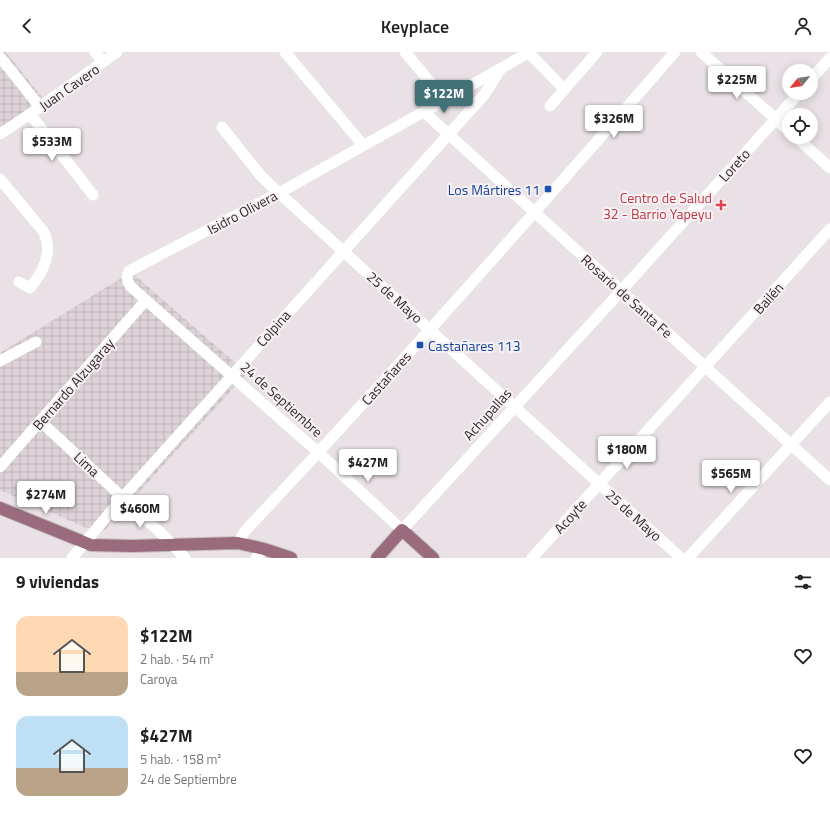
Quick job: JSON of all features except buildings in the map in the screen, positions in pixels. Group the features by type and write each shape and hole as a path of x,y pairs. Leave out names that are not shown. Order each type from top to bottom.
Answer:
{"main road":[{"path":"0,508 84,543 108,546 238,543 260,554 291,558"},
{"name":"Achupallas","path":"377,558 402,530"},
{"name":"24 de Septiembre","path":"402,530 433,558"}],"street":[{"path":"95,52 104,62"},
{"name":"Juan Cavero","path":"0,134 117,52"},
{"path":"285,52 363,145"},
{"path":"405,52 445,100"},
{"path":"529,52 564,89"},
{"name":"Isidro Olivera","path":"127,281 129,271 279,193 529,52"},
{"path":"550,106 597,52"},
{"name":"Castañares","path":"238,543 245,532 319,453 535,212 675,52"},
{"path":"701,52 782,125"},
{"path":"0,57 40,106"},
{"path":"818,71 830,58"},
{"name":"Colpina","path":"84,543 123,497 484,95 501,69"},
{"name":"Loreto","path":"621,290 793,100"},
{"name":"Rosario de Santa Fe","path":"424,112 830,480"},
{"path":"30,114 92,195"},
{"name":"25 de Mayo","path":"222,127 261,176 279,193 681,558"},
{"path":"804,144 830,168"},
{"path":"0,179 43,231 47,242 47,258 45,265 35,282 30,288 19,282"},
{"name":"Bailén","path":"706,367 830,229"},
{"name":"24 de Septiembre","path":"127,281 130,286 319,453 402,530"},
{"name":"Achupallas","path":"402,530 621,290"},
{"name":"Bernardo Alzugaray","path":"0,467 146,300"},
{"path":"0,361 36,342"},
{"name":"Acoyte","path":"532,558 706,367"},
{"path":"688,558 830,402"},
{"name":"Lima","path":"40,421 123,497 185,558"},
{"path":"72,558 84,543"}],"shaded area":[{"path":"0,52 6,52 49,106 0,139"},
{"path":"131,272 247,373 104,531 84,527 0,490 0,353"}],"place":[{"name":"Los Mártires 11","path":"548,189"},
{"name":"Centro de Salud 32 - Barrio Yapeyu","path":"721,205"},
{"name":"Castañares 113","path":"420,345"}]}
